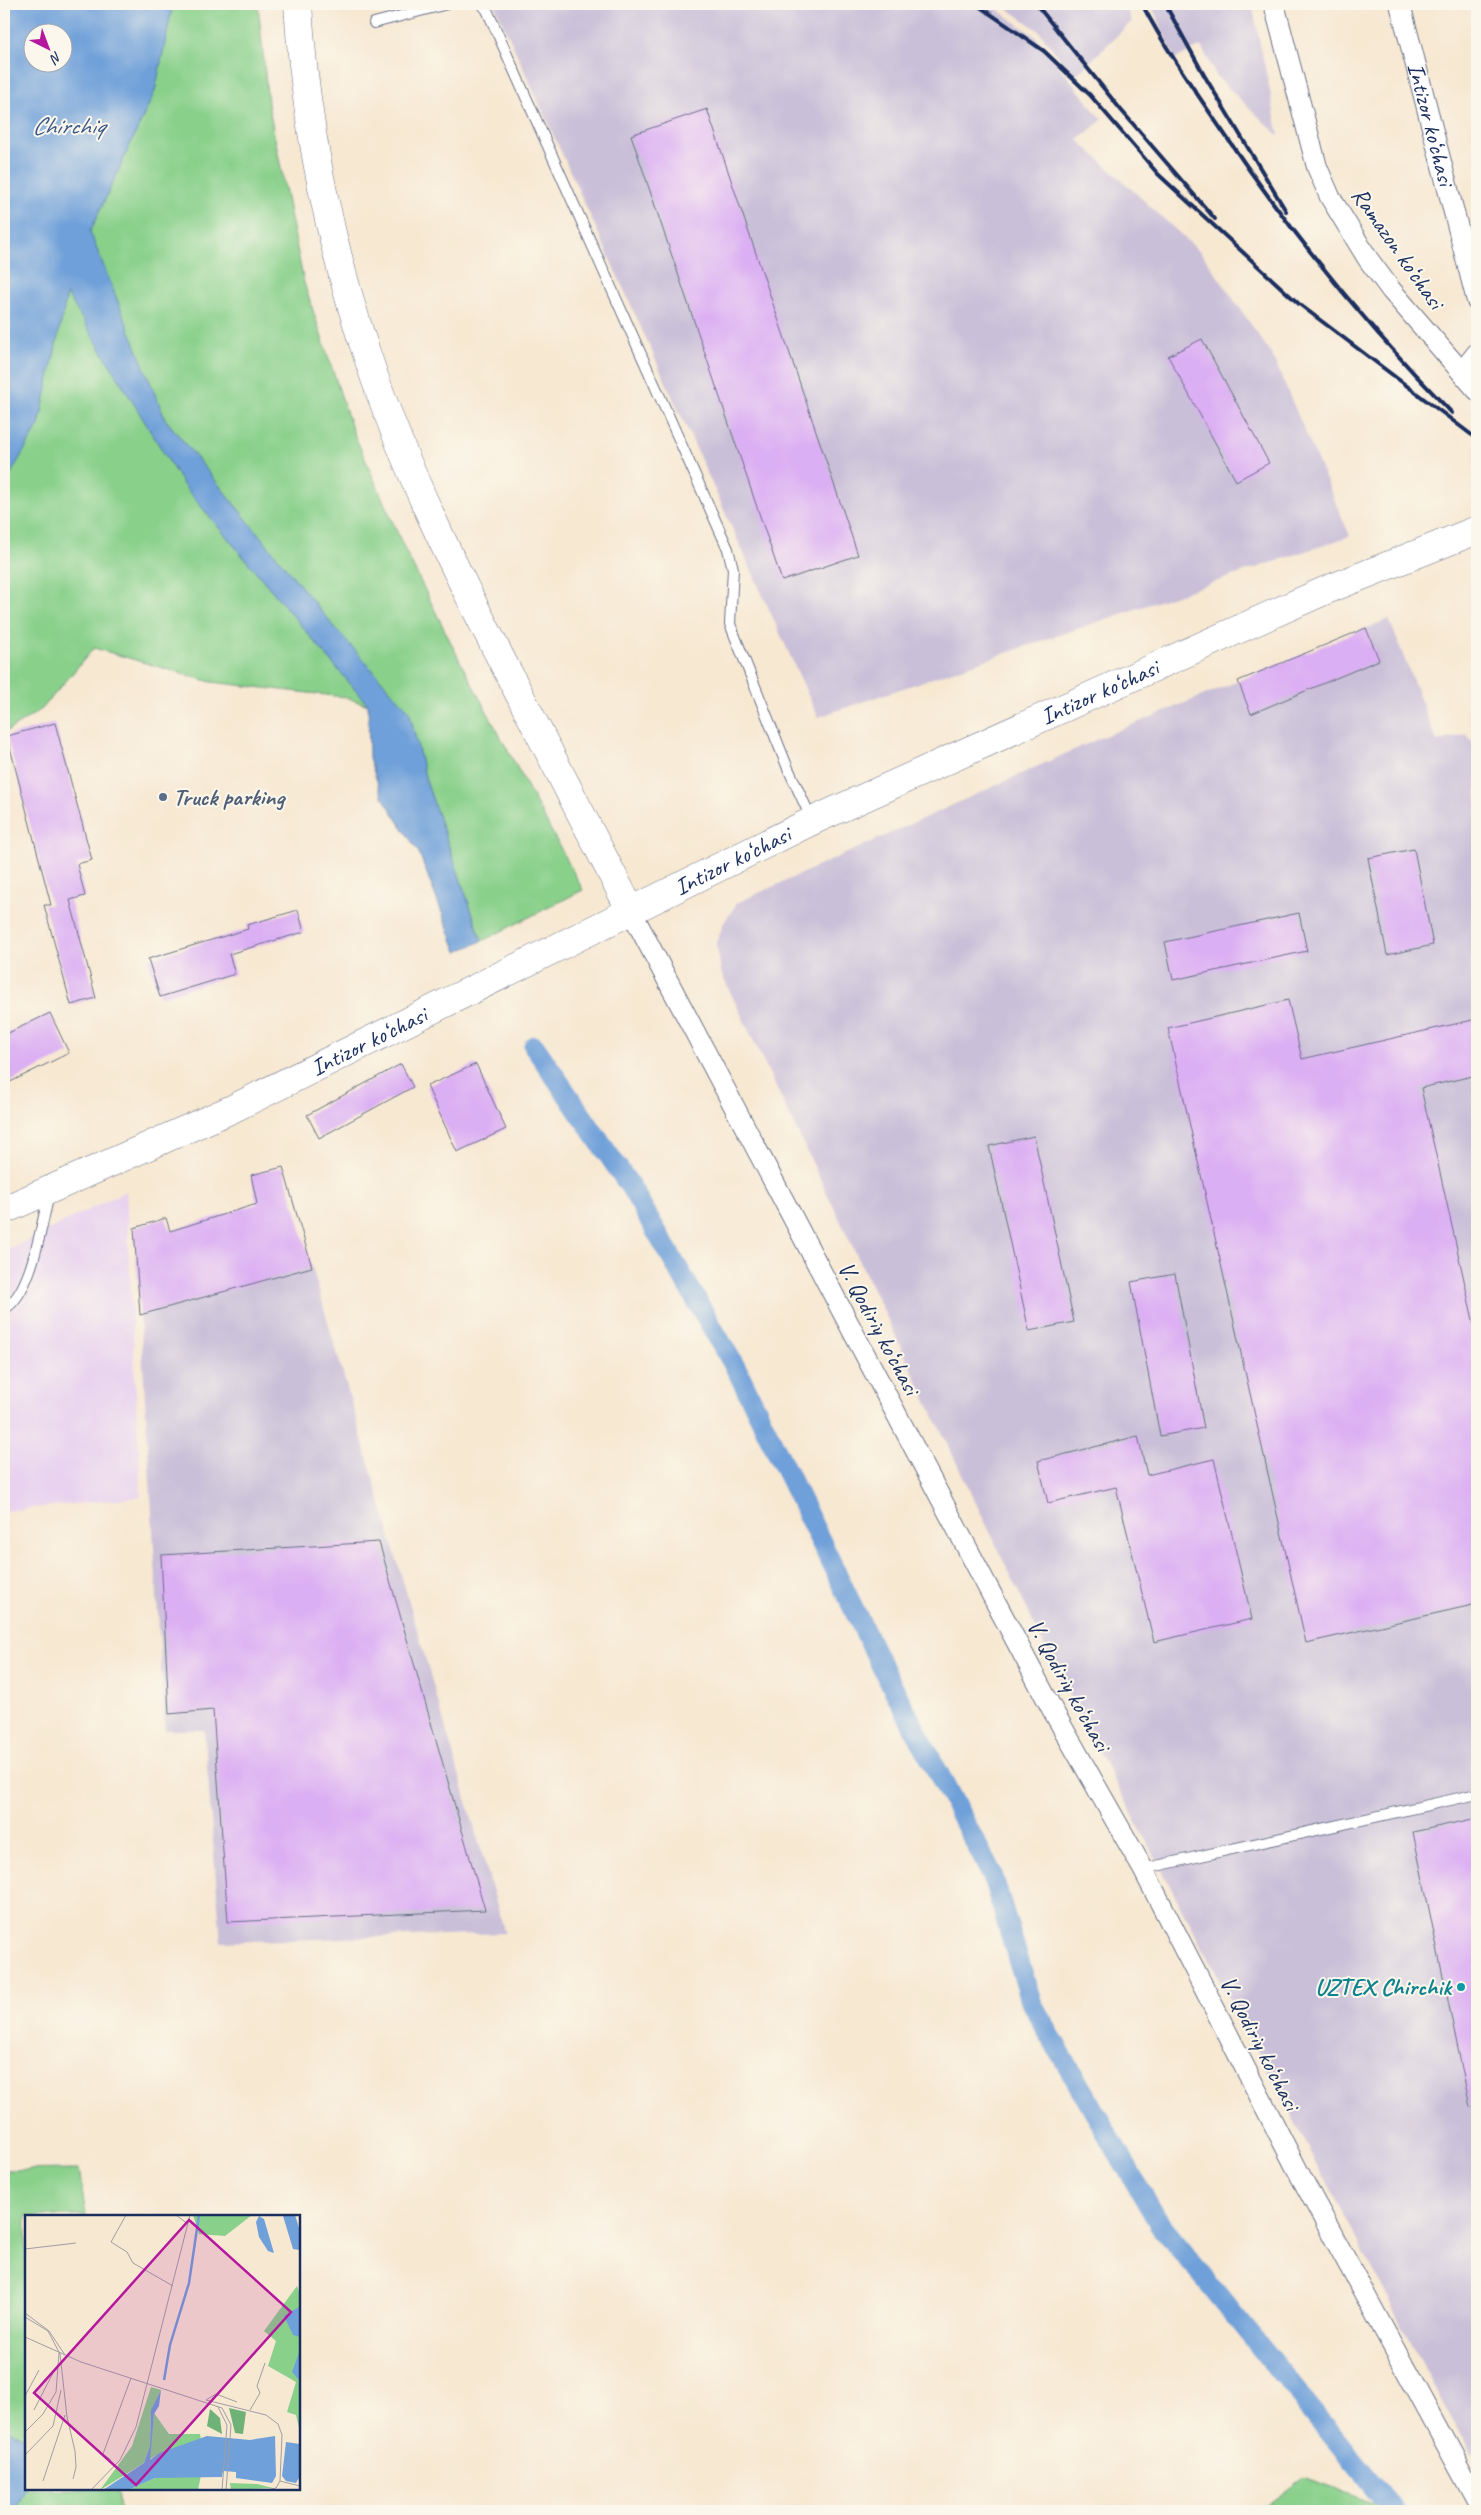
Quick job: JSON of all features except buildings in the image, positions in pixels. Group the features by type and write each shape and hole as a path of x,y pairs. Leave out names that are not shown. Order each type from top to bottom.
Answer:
{"main road":[{"path":"298,4 306,88 338,254 366,351 382,396 411,469 458,576 631,911"},
{"name":"Intizor ko‘chasi","path":"6,1210 232,1108 812,821 1324,591 1477,530"}],"street":[{"name":"Ramazon ko‘chasi","path":"1274,4 1317,167 1330,197 1368,259 1477,390"},
{"name":"Intizor ko‘chasi","path":"1400,4 1477,301"},
{"path":"1462,372 1477,353"},
{"name":"V. Qodiriy ko‘chasi","path":"631,911 1052,1708 1143,1869 1300,2174 1472,2481 1477,2501"}],"lane":[{"path":"374,23 448,4"},
{"path":"482,4 487,10 728,549 734,569 730,624 787,766 812,821"},
{"path":"4,1310 24,1286 50,1190"},
{"path":"1143,1869 1477,1794"}],"shaded area":[{"path":"494,4 990,4 1036,37 1102,120 1078,140 1203,255 1272,355 1350,536 818,717"},
{"path":"1001,4 1124,4 1132,21 1074,77 1039,31"},
{"path":"1151,4 1252,4 1279,136 1217,77 1201,46 1175,59"},
{"path":"1389,619 1437,742 1466,734 1477,747 1477,2452 1470,2453 1059,1676 722,975 716,945 723,924 737,903 1100,738"},
{"path":"126,1191 141,1497 4,1511 4,1252"},
{"path":"312,1267 505,1933 221,1942 204,1730 165,1730 140,1315"}],"green space":[{"path":"172,4 258,4 268,103 304,283 352,429 405,550 462,665 583,890 482,941 426,781 409,711 334,627 165,419 90,232 155,91"},
{"path":"67,293 184,486 368,705 344,697 211,682 94,648 42,709 4,733 4,485 39,425"},
{"path":"79,2169 86,2215 25,2215 25,2490 118,2490 120,2511 4,2511 4,2170"},
{"path":"1303,2478 1396,2511 1259,2511"}],"water":[{"name":"Chirchiq","path":"4,4 173,4 155,91 90,232 165,419 334,627 409,711 426,781 482,941 457,952 419,853 382,796 369,758 368,705 184,486 67,294 39,425 4,485"},
{"path":"4,2428 25,2438 25,2489 15,2511 4,2511"}],"waterway":[{"path":"534,1046 630,1186 738,1372 883,1669 992,1874 1032,2004 1159,2223 1394,2511"}],"railway":[{"path":"976,4 1044,51 1090,95 1158,174 1299,304 1477,439"},
{"path":"1036,4 1121,110 1215,219"},
{"path":"1142,4 1200,98 1247,167 1301,240 1359,312 1452,413"},
{"path":"1165,4 1204,75 1286,211"}],"place":[{"name":"Truck parking","path":"163,797"},
{"name":"UZTEX Chirchik","path":"1461,1987"}]}
